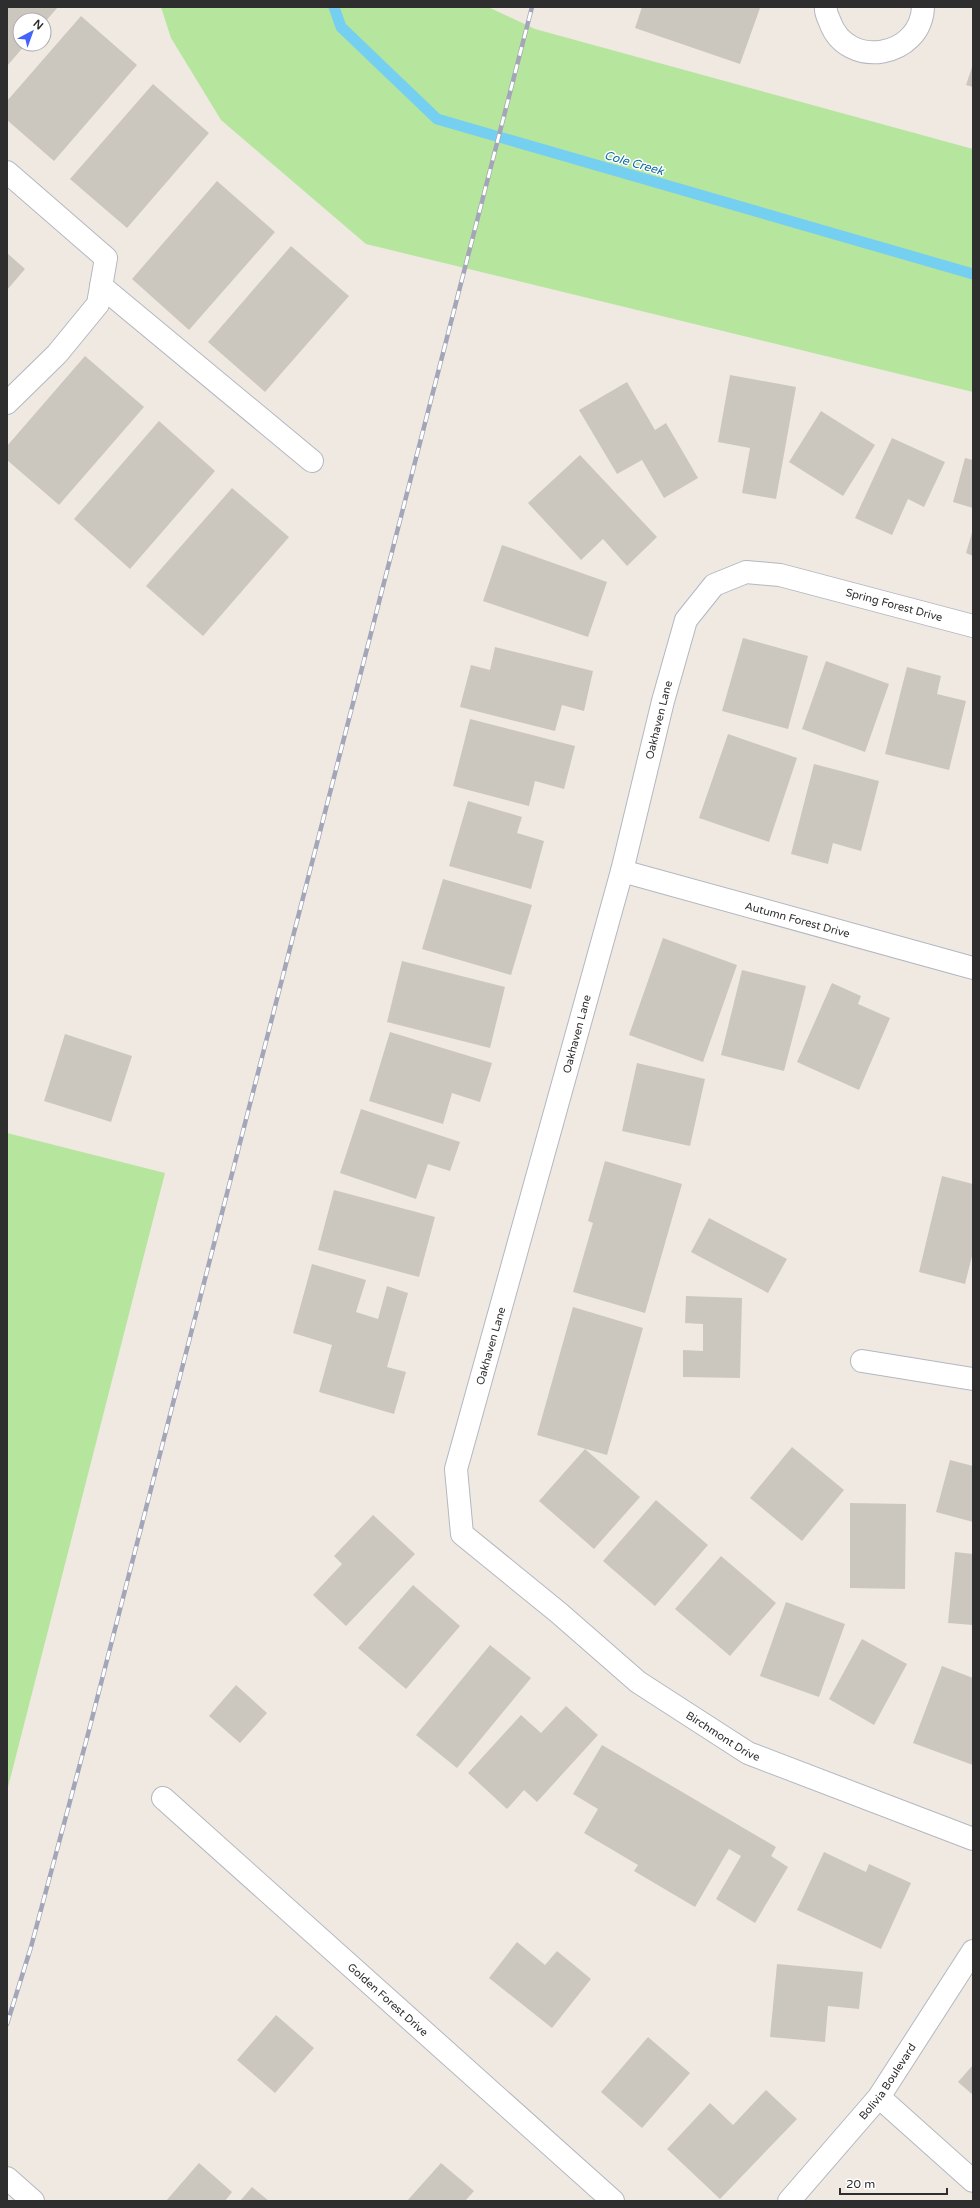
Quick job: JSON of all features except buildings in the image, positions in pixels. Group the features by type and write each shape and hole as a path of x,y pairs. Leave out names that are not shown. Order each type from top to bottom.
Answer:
{"street":[{"path":"826,7 832,29 845,43 862,52 882,53 900,47 914,34 923,17 923,7"},
{"path":"7,172 106,258 98,304 57,354 7,403"},
{"path":"101,286 312,461"},
{"name":"Oakhaven Lane","path":"508,1572 462,1534 456,1469 622,871 663,701 686,620 714,585 746,572 780,575 815,584"},
{"name":"Spring Forest Drive","path":"815,584 973,626"},
{"name":"Autumn Forest Drive","path":"622,871 973,968"},
{"path":"862,1361 973,1379"},
{"name":"Birchmont Drive","path":"508,1572 559,1613 638,1682 748,1753 973,1839"},
{"name":"Golden Forest Drive","path":"163,1798 613,2201"},
{"name":"Bolivia Boulevard","path":"789,2201 879,2097 973,1951"},
{"path":"879,2097 973,2181"},
{"path":"7,2178 33,2201"}],"green space":[{"path":"161,7 488,7 535,29 973,149 973,392 366,244 221,120 171,38"},
{"path":"7,1133 165,1173 7,1791"}],"waterway":[{"name":"Cole Creek","path":"334,7 341,27 437,119 973,274"}],"railway":[{"path":"7,2024 31,1947 88,1734 532,7"}]}
